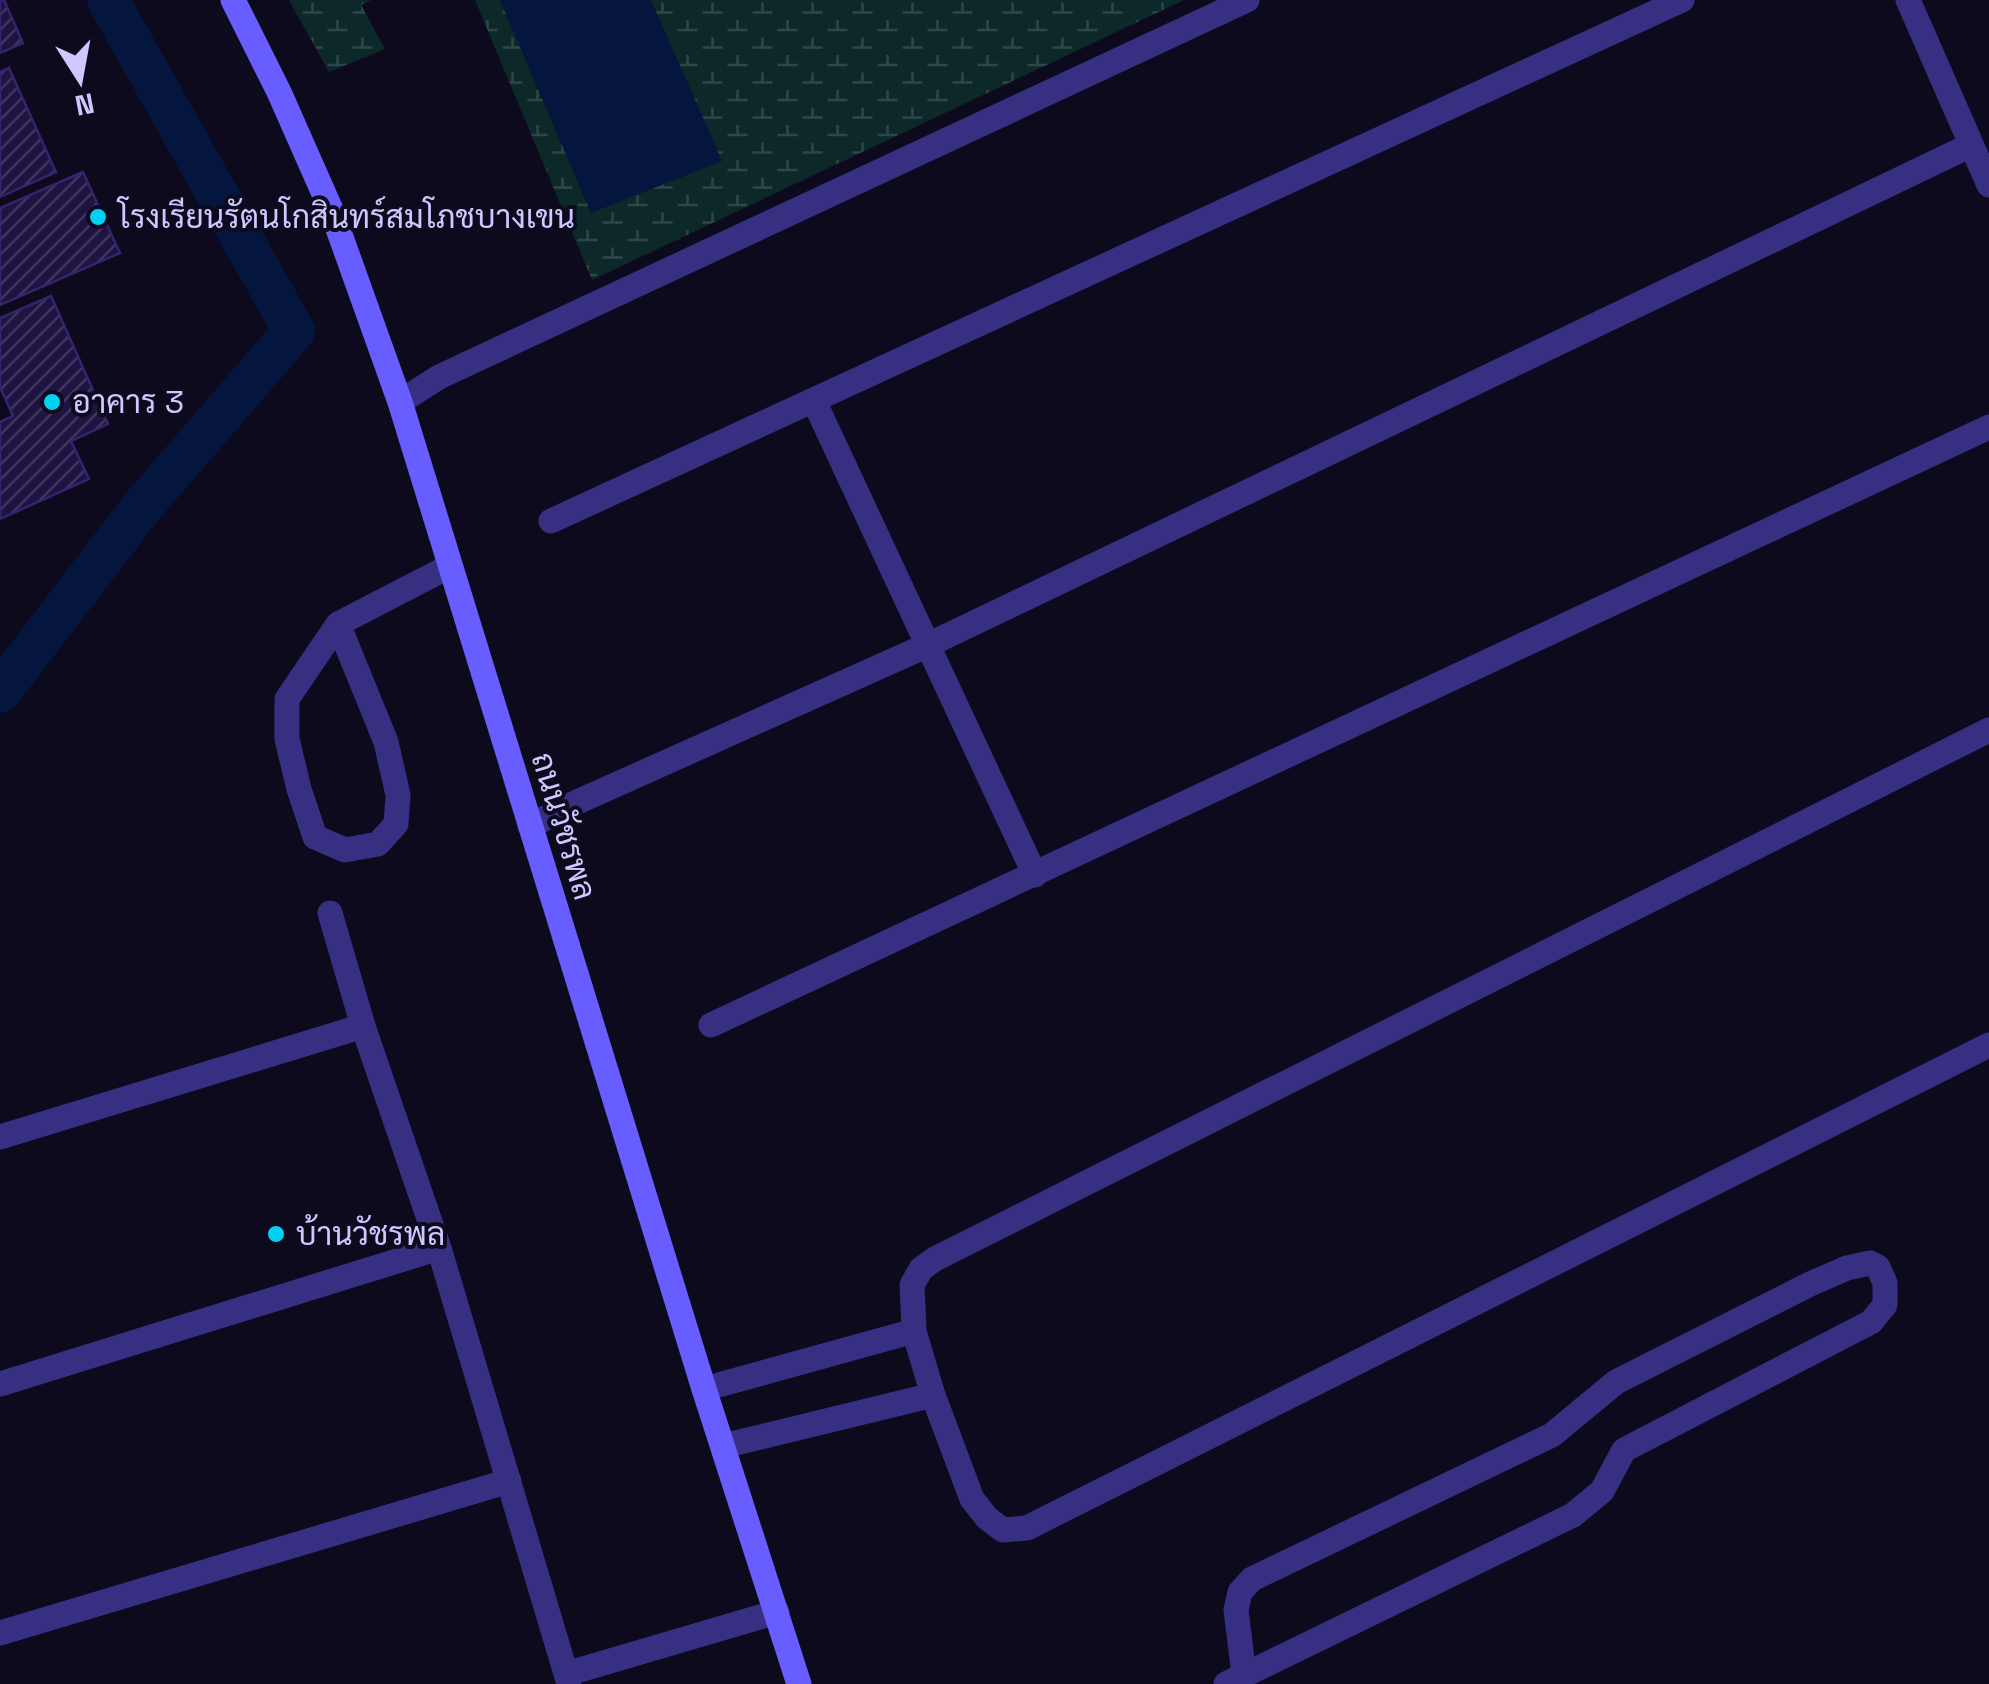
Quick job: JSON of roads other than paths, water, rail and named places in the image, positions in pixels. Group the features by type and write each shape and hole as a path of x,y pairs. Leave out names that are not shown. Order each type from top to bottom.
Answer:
{"street":[{"name":"ถนนวัชรพล","path":"233,0 332,212 400,402 704,1389 799,1684"},
{"path":"400,402 457,368 1246,0"},
{"path":"551,522 1682,0"},
{"path":"1908,0 1989,185"},
{"path":"530,826 928,645 1971,145"},
{"path":"814,401 1035,875"},
{"path":"710,1025 1989,427"},
{"path":"338,624 386,742 398,795 396,824 378,844 345,850 315,836 298,789 288,738 286,699 338,624 450,566"},
{"path":"1989,730 935,1259 922,1269 912,1286 914,1331 972,1499 1003,1530 1027,1528 1989,1045"},
{"path":"330,913 363,1026 439,1248 568,1679 776,1612"},
{"path":"0,1137 363,1026"},
{"path":"0,1384 439,1248"},
{"path":"1870,1263 1878,1267 1885,1283 1885,1305 1871,1322 1624,1450 1602,1491 1573,1515 1235,1680 1236,1610 1240,1592 1252,1579 1552,1434 1616,1382 1810,1284 1846,1268 1870,1263"},
{"path":"704,1389 914,1331"},
{"path":"723,1446 933,1395"},
{"path":"0,1632 509,1481"}],"water":[{"path":"500,0 651,0 722,161 591,213"}],"waterway":[{"path":"0,692 141,508 294,331 108,0"}],"place":[{"name":"โรงเรียนรัตนโกสินทร์สมโภชบางเขน","path":"98,217"},
{"name":"อาคาร 3","path":"52,402"},
{"name":"บ้านวัชรพล","path":"276,1234"}]}
